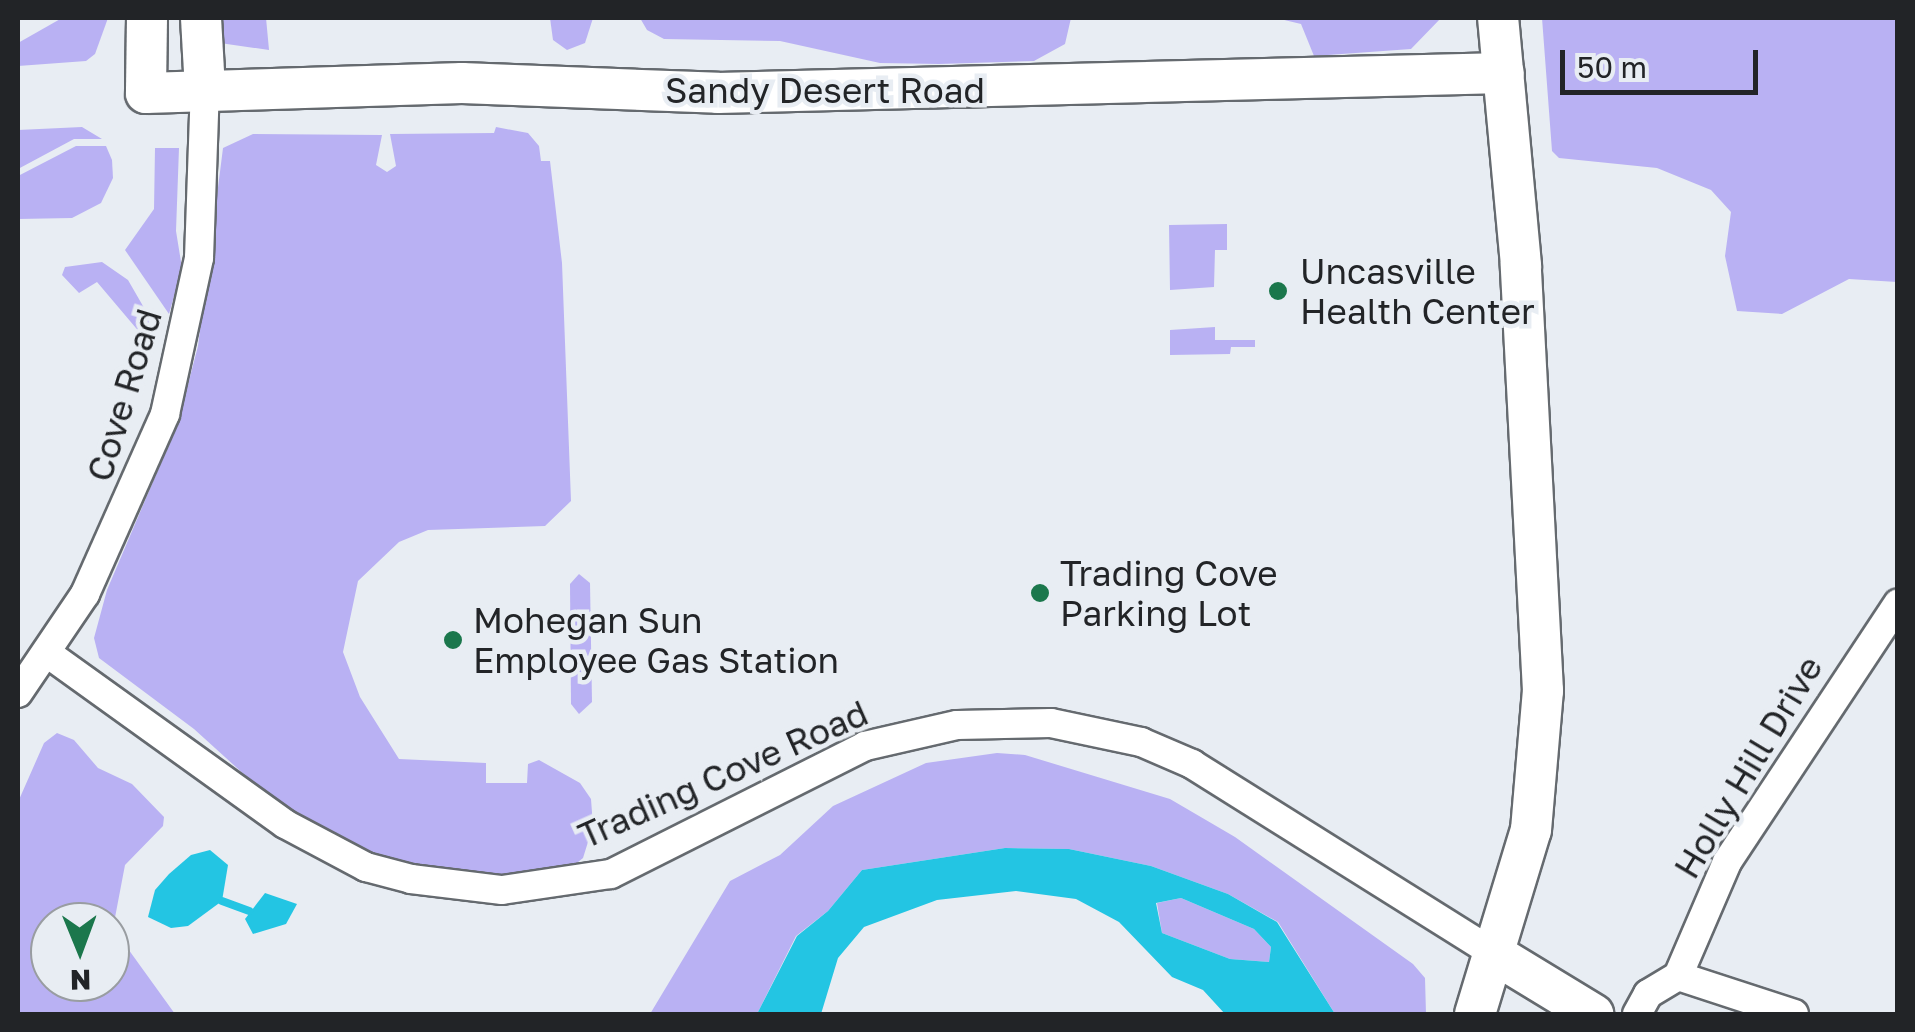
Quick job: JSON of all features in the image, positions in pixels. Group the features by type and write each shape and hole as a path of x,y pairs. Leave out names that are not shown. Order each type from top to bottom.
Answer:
{"main road":[{"name":"Sandy Desert Road","path":"147,18 146,93 462,83 718,93 1504,74"},
{"path":"202,18 206,90"},
{"path":"1475,1014 1531,830 1544,691 1498,18"},
{"path":"1496,955 1593,1014"}],"street":[{"name":"Cove Road","path":"18,693 47,654 136,491 175,379 204,208 206,90"},
{"name":"Holly Hill Drive","path":"1678,976 1727,862 1898,604"},
{"name":"Trading Cove Road","path":"47,654 285,824 366,867 411,879 502,890 611,874 865,746 957,725 1051,724 1141,742 1192,764 1496,955"},
{"path":"1637,1014 1648,994 1678,976 1794,1014"}],"shaded area":[{"path":"62,18 108,18 95,54 86,61 18,66 18,43"},
{"path":"218,18 266,18 269,50 220,43"},
{"path":"550,18 593,18 585,43 567,50 553,40"},
{"path":"640,18 1071,18 1065,44 1034,61 939,64 880,63 780,41 664,39 647,30"},
{"path":"1276,18 1441,18 1411,49 1314,56 1301,24"},
{"path":"1542,18 1897,18 1897,282 1849,279 1782,314 1737,311 1725,256 1731,212 1711,190 1657,168 1559,158 1552,151"},
{"path":"82,127 102,139 74,139 18,169 18,130"},
{"path":"496,127 528,133 539,146 541,161 550,161 562,263 571,501 545,526 428,530 399,542 358,581 343,652 360,697 399,759 486,763 486,783 527,783 528,764 539,760 580,783 591,799 593,826 583,858 572,867 513,878 389,860 327,836 279,806 194,729 99,658 94,638 107,590 178,423 198,346 223,148 253,134 382,135 376,165 387,172 396,166 390,134 494,133"},
{"path":"76,146 106,146 113,178 101,203 72,218 18,219 18,176"},
{"path":"155,148 179,148 176,231 182,268 169,314 125,250 154,209"},
{"path":"1227,224 1227,250 1215,250 1214,287 1170,290 1169,225"},
{"path":"102,262 128,280 147,313 153,343 144,358 129,354 141,334 97,282 79,293 62,275 65,267"},
{"path":"1215,327 1215,340 1255,340 1255,347 1231,347 1230,354 1170,355 1170,330"},
{"path":"579,574 590,583 592,702 579,714 571,704 570,584"},
{"path":"57,733 74,740 98,768 132,784 164,817 163,826 125,865 118,902 30,902 30,1002 130,1002 130,952 175,1014 18,1014 18,802 44,743"},
{"path":"997,753 1025,755 1170,799 1235,837 1413,964 1425,978 1426,1014 1335,1014 1278,922 1228,894 1151,866 1069,849 1005,848 862,870 828,911 796,936 757,1014 650,1014 730,881 780,855 833,806 926,763"},
{"path":"1181,898 1254,929 1271,947 1269,962 1230,959 1162,933 1157,903"}],"water":[{"path":"1005,848 1069,849 1151,866 1228,894 1277,922 1335,1014 1225,1014 1203,990 1172,977 1119,922 1076,899 1016,891 937,900 864,927 838,958 821,1014 757,1014 797,936 828,911 862,870","holes":["1181,898 1254,929 1271,947 1269,962 1230,959 1162,933 1156,903"]},
{"path":"210,850 228,865 222,901 188,926 171,928 148,917 155,890 169,874 191,855"},
{"path":"265,893 297,904 286,924 253,934 245,919"}],"waterway":[{"path":"222,901 249,911"}],"place":[{"name":"Uncasville Health Center","path":"1278,291"},
{"name":"Trading Cove Parking Lot","path":"1040,593"},
{"name":"Mohegan Sun Employee Gas Station","path":"453,640"}]}
